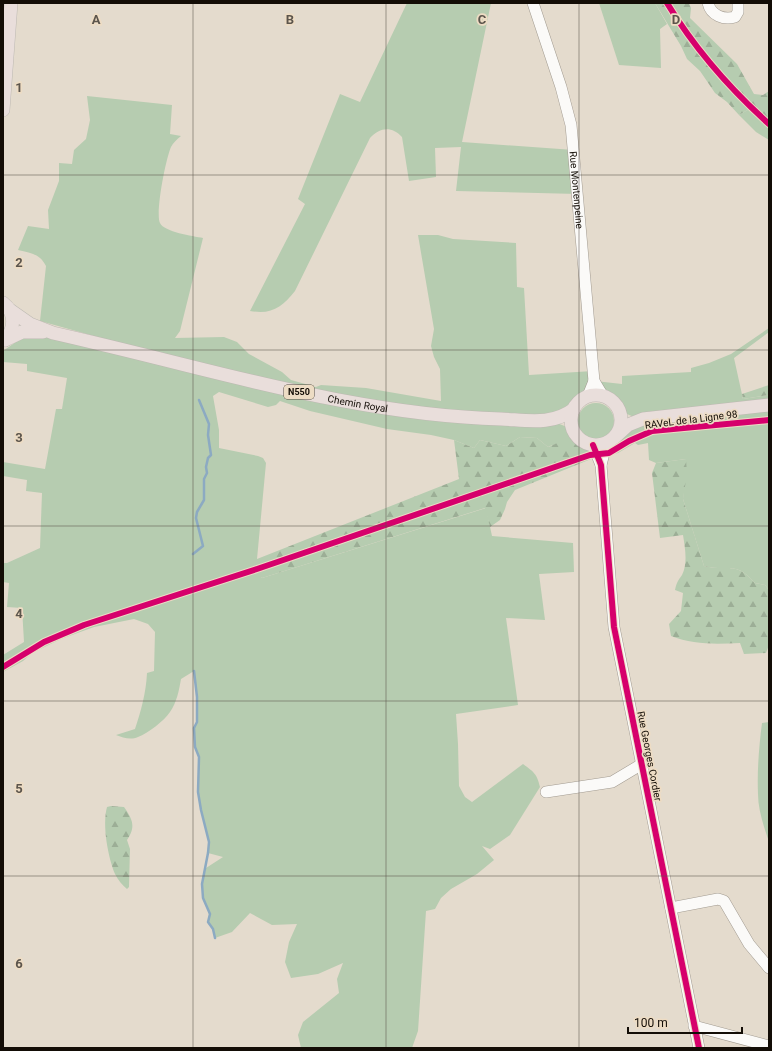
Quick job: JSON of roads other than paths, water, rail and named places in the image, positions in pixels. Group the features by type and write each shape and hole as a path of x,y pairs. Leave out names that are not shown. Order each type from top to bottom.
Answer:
{"main road":[{"path":"3,110 11,3"},
{"path":"4,340 12,330 13,323 5,305"},
{"name":"Chemin Royal","path":"5,305 30,324 53,333 333,400 445,415 490,419 551,420 562,417 574,409"},
{"name":"Chemin Royal","path":"4,340 22,332 53,333"},
{"path":"613,439 621,425 620,411 616,404 603,396 588,396 577,404 571,416 573,430 581,440 593,445 599,445 613,439 628,425 643,419 769,405"},
{"path":"620,411 643,419"},
{"name":"Chemin Royal","path":"551,420 573,430"}],"street":[{"name":"Rue Montenpeine","path":"533,3 562,87 572,125 594,381 603,396"},
{"path":"708,3 709,7 714,13 725,18 735,16 738,12 738,3"},
{"name":"Rue Montenpeine","path":"588,396 594,381"},
{"name":"Rue Georges Cordier","path":"600,465 605,449 613,439"},
{"name":"Rue Georges Cordier","path":"593,445 600,465 614,627 699,1048"},
{"path":"546,792 612,782 642,764"},
{"path":"670,908 718,899 724,902 749,944 769,968"},
{"path":"694,1026 769,1046"}],"waterway":[{"path":"193,554 203,546 196,518 197,512 204,500 204,479 207,473 206,467 208,458 211,455 208,435 209,424 199,400"},
{"path":"194,671 197,697 197,722 194,728 195,747 199,757 198,792 209,842 202,884 203,898 210,914 208,922 213,929 215,938"}]}
